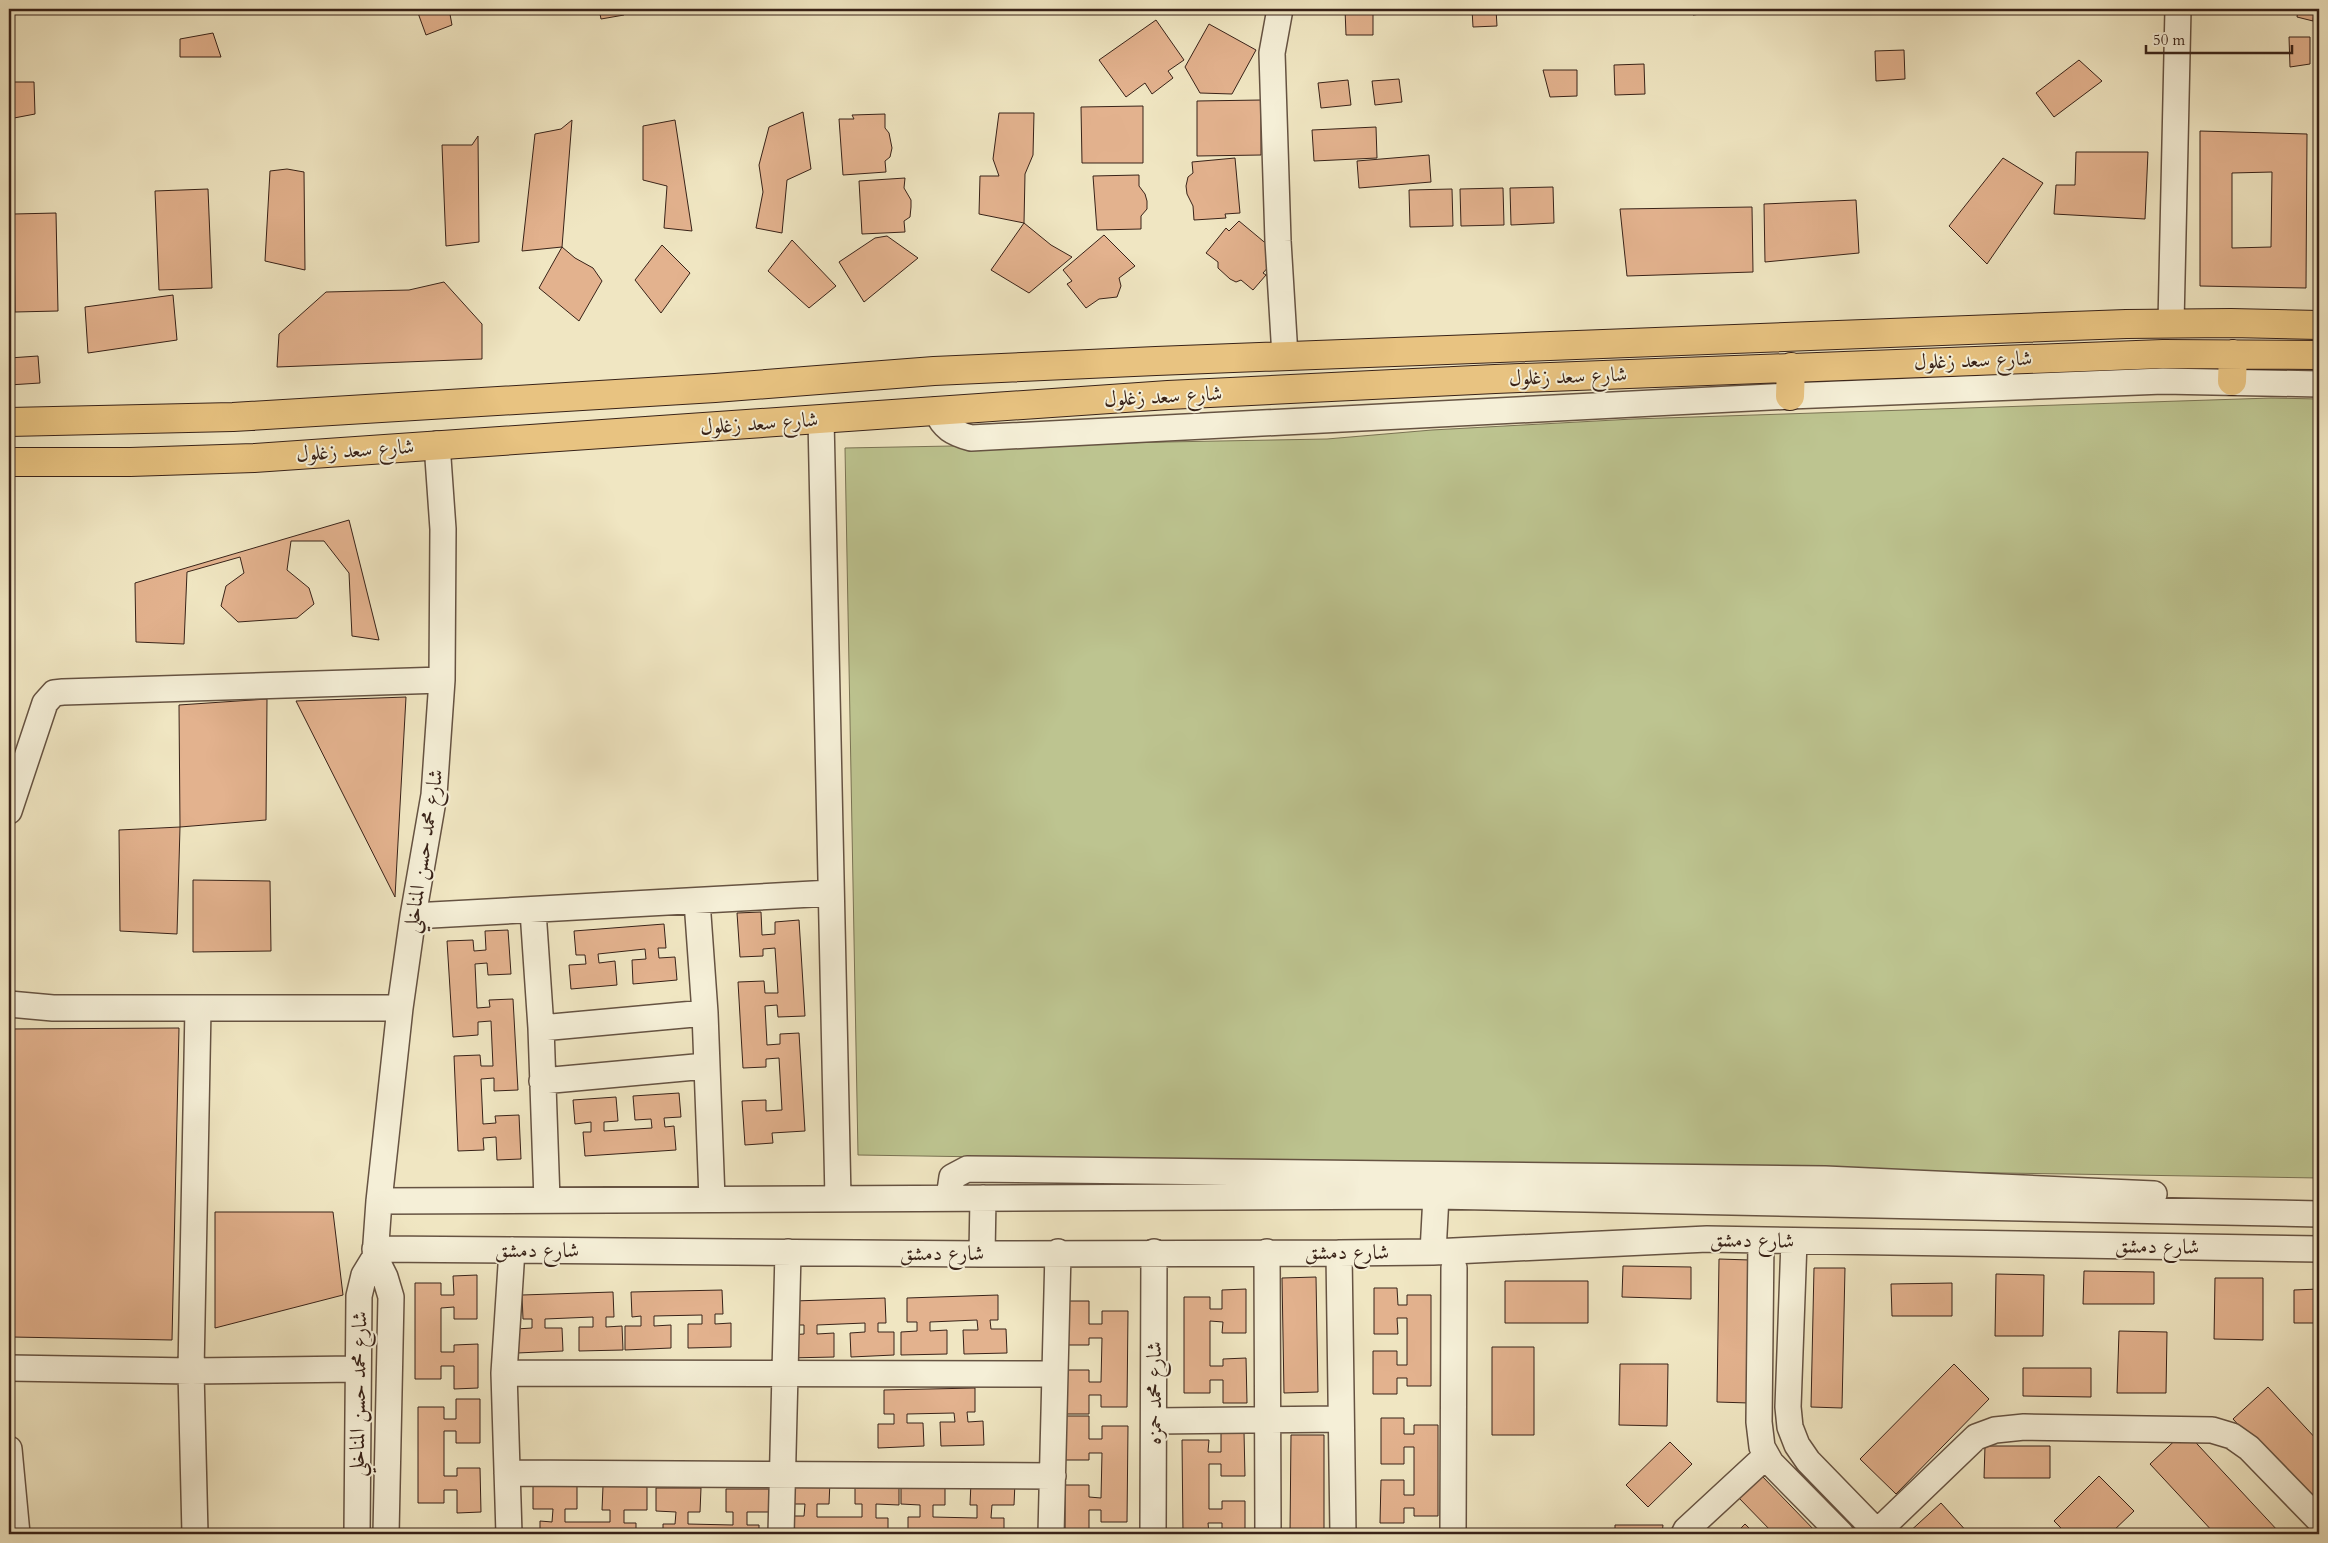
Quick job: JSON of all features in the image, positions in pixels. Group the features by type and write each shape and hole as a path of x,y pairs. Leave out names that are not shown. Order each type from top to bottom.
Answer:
{"main road":[{"name":"شارع سعد زغلول","path":"9,422 243,417 715,388 934,371 1286,356 2171,323 2319,325"},
{"path":"1494,349 1495,379"},
{"name":"شارع سعد زغلول","path":"9,462 130,462 254,458 1168,395 1495,379 2163,354 2319,355"},
{"path":"2232,354 2232,382"},
{"path":"1790,396 1791,367"}],"street":[{"path":"1280,9 1272,53 1278,241 1286,356"},
{"path":"2171,323 2178,9"},
{"path":"936,410 945,427 971,438 1790,396 2163,381 2319,384"},
{"path":"822,419 838,1199"},
{"name":"شارع محمد حسن المناخلي","path":"357,1534 359,1296 364,1275 375,1253 378,1201 400,1008 413,916 430,832 434,795 442,680 443,529 437,444"},
{"path":"9,811 45,703 54,694 63,692 442,680"},
{"path":"413,916 533,911 831,893"},
{"path":"697,900 705,1013 712,1199"},
{"path":"533,911 541,1028 547,1200"},
{"path":"9,1004 53,1008 400,1008"},
{"path":"195,1534 191,1371 198,1008"},
{"path":"541,1028 705,1013"},
{"path":"542,1081 706,1066"},
{"path":"949,1198 952,1177 967,1168 1825,1180 2319,1202"},
{"path":"1182,1197 1183,1171"},
{"path":"1822,1204 1825,1180"},
{"path":"1434,1252 1436,1196"},
{"name":"شارع دمشق","path":"378,1201 1436,1196 2319,1214"},
{"path":"982,1254 983,1198"},
{"path":"1761,1240 1759,1432 1762,1447 1766,1456 1841,1534"},
{"name":"شارع دمشق","path":"375,1253 419,1249 982,1254 1058,1252 1339,1253 1434,1252 1627,1242 1761,1240 2319,1249"},
{"path":"1794,1241 1788,1407 1790,1426 1797,1445 1808,1461 1877,1534 1976,1437 1995,1430 2024,1427 2212,1430 2232,1436 2249,1448 2319,1520"},
{"path":"391,1297 401,1272 419,1249"},
{"path":"509,1534 504,1373 512,1250"},
{"path":"781,1534 788,1252"},
{"path":"1051,1534 1058,1252"},
{"name":"شارع محمد حمزه","path":"1154,1252 1154,1534"},
{"path":"1267,1252 1268,1534"},
{"name":"شارع محمد حسن المناخلي","path":"375,1253 391,1297 386,1534"},
{"path":"1339,1253 1343,1534"},
{"path":"1453,1534 1454,1268"},
{"path":"9,1368 191,1371 358,1369"},
{"path":"504,1373 1055,1374"},
{"path":"1154,1421 1341,1419"},
{"path":"357,1446 388,1446"},
{"path":"9,1449 17,1534"},
{"path":"1684,1534 1686,1530 1766,1456"},
{"path":"507,1473 1052,1476"}],"green space":[{"path":"2271,398 2319,399 2319,1178 858,1155 845,448 1327,439 1432,430 1633,419"}],"building":[{"path":"430,9 449,9 452,25 426,35 418,13"},
{"path":"599,9 621,9 624,15 601,19"},
{"path":"1345,9 1373,9 1373,35 1346,35"},
{"path":"1472,9 1496,9 1497,26 1473,27"},
{"path":"1692,9 1723,9 1723,11 1693,15"},
{"path":"2298,9 2314,9 2313,21 2297,17"},
{"path":"1156,20 1184,60 1168,71 1173,78 1152,94 1145,83 1126,97 1099,60"},
{"path":"1209,24 1256,50 1232,94 1200,93 1185,67"},
{"path":"213,33 221,57 180,57 180,39"},
{"path":"2289,37 2310,37 2310,64 2290,67"},
{"path":"1904,50 1905,79 1876,81 1875,51"},
{"path":"2079,60 2102,81 2054,117 2036,93"},
{"path":"1644,64 1645,94 1615,95 1614,65"},
{"path":"1543,70 1577,70 1577,96 1550,97"},
{"path":"1399,79 1402,102 1375,105 1372,81"},
{"path":"1348,80 1351,105 1321,108 1318,83"},
{"path":"9,82 34,82 35,114 14,118 9,101"},
{"path":"1261,100 1261,155 1197,156 1197,101"},
{"path":"1143,106 1143,163 1082,163 1081,107"},
{"path":"803,112 811,169 787,180 782,233 756,228 763,192 759,165 769,127"},
{"path":"999,113 1034,113 1033,155 1025,174 1024,223 979,214 980,176 999,176 993,159"},
{"path":"885,114 885,128 889,133 892,148 890,157 885,161 886,172 843,175 839,119 854,119 852,115"},
{"path":"572,120 562,247 522,251 535,134 561,129"},
{"path":"675,120 692,231 664,228 667,186 643,180 643,126"},
{"path":"1376,127 1377,158 1314,161 1312,130"},
{"path":"2200,131 2307,134 2306,288 2200,286","holes":["2272,172 2271,247 2232,248 2232,173"]},
{"path":"478,136 479,242 446,246 442,145 472,145"},
{"path":"2076,152 2148,152 2145,219 2054,214 2056,185 2075,185"},
{"path":"1429,155 1431,182 1359,188 1357,161"},
{"path":"1235,158 1240,213 1225,214 1226,218 1194,220 1193,206 1187,194 1186,186 1188,177 1193,173 1192,162"},
{"path":"2003,158 2043,183 1987,264 1949,226"},
{"path":"287,169 304,172 305,270 265,261 270,171"},
{"path":"1139,175 1139,186 1145,194 1147,201 1147,209 1141,216 1141,229 1097,230 1093,176"},
{"path":"905,178 904,188 911,200 911,207 910,217 904,221 905,232 862,234 859,181"},
{"path":"1553,187 1554,223 1511,225 1510,188"},
{"path":"1503,188 1504,225 1461,226 1460,189"},
{"path":"208,189 212,288 159,290 155,191"},
{"path":"1452,189 1453,226 1410,227 1409,190"},
{"path":"1856,200 1859,253 1765,262 1764,204"},
{"path":"1752,207 1753,272 1627,276 1620,209"},
{"path":"56,213 58,311 15,312 14,214"},
{"path":"1239,221 1275,251 1266,262 1270,265 1263,273 1266,275 1253,290 1241,280 1236,282 1230,279 1218,268 1218,262 1206,253 1226,228 1229,231"},
{"path":"1024,223 1051,245 1072,257 1029,293 991,270"},
{"path":"1104,235 1135,266 1119,278 1121,286 1117,297 1099,299 1086,308 1067,284 1072,281 1063,270"},
{"path":"887,236 918,258 864,302 839,262 875,238"},
{"path":"792,240 836,286 809,308 768,271"},
{"path":"662,245 690,273 661,313 635,280"},
{"path":"562,247 575,258 593,268 602,281 579,321 539,288"},
{"path":"444,282 482,324 482,359 277,367 279,334 326,292 409,290"},
{"path":"173,295 177,340 88,353 85,307"},
{"path":"38,356 40,383 9,385 9,358"},
{"path":"349,520 379,640 352,636 349,573 324,541 291,541 287,570 309,588 314,604 297,618 238,622 221,606 226,586 244,573 240,557 187,572 184,644 136,642 135,583"},
{"path":"406,697 395,897 296,701"},
{"path":"267,699 266,820 180,827 179,705"},
{"path":"180,827 177,934 120,931 119,830"},
{"path":"193,880 270,881 271,951 193,952"},
{"path":"761,912 762,935 775,934 775,922 799,920 805,1016 778,1017 777,1005 765,1006 767,1045 780,1044 780,1034 799,1033 805,1131 772,1133 773,1143 745,1145 742,1101 766,1100 766,1111 782,1110 779,1058 766,1059 766,1067 743,1068 738,982 764,981 765,993 778,993 775,948 763,949 763,956 740,957 737,913"},
{"path":"664,924 666,948 658,948 659,958 675,957 677,980 633,984 632,960 646,959 645,949 598,954 599,963 615,961 617,985 571,989 569,965 586,964 585,955 576,955 574,931"},
{"path":"508,930 511,974 488,975 487,963 475,964 477,1008 490,1007 489,1000 513,999 518,1090 494,1091 494,1078 481,1079 483,1124 496,1123 495,1116 519,1115 521,1159 497,1160 496,1137 483,1138 484,1150 458,1151 454,1056 480,1055 481,1066 493,1066 491,1021 478,1022 478,1035 453,1037 447,941 473,940 474,951 486,950 485,931"},
{"path":"179,1028 172,1340 12,1337 9,1279 9,1029"},
{"path":"679,1093 681,1117 664,1118 665,1127 674,1126 676,1150 585,1156 583,1132 591,1132 591,1122 575,1124 573,1100 616,1097 618,1121 604,1122 604,1131 652,1128 651,1119 635,1120 633,1096"},
{"path":"215,1212 333,1212 343,1295 215,1328"},
{"path":"1719,1259 1750,1260 1749,1403 1717,1402"},
{"path":"1623,1266 1691,1267 1691,1299 1622,1297"},
{"path":"1814,1268 1845,1268 1842,1408 1811,1407"},
{"path":"2084,1271 2154,1272 2154,1304 2083,1304"},
{"path":"1996,1274 2044,1275 2043,1336 1995,1336"},
{"path":"477,1275 477,1319 454,1319 454,1307 441,1308 441,1352 454,1352 454,1345 478,1344 478,1388 454,1389 454,1366 441,1366 441,1379 415,1379 415,1283 441,1283 441,1295 454,1295 453,1276"},
{"path":"1316,1277 1318,1392 1284,1393 1282,1278"},
{"path":"2215,1278 2263,1278 2263,1340 2214,1339"},
{"path":"1505,1281 1588,1281 1588,1323 1505,1323"},
{"path":"1952,1283 1952,1316 1892,1316 1891,1284"},
{"path":"1374,1288 1397,1288 1398,1305 1407,1305 1407,1295 1431,1295 1431,1386 1407,1386 1407,1378 1397,1378 1397,1394 1373,1394 1373,1351 1397,1351 1397,1365 1407,1365 1407,1318 1397,1318 1398,1334 1374,1334"},
{"path":"1246,1289 1246,1333 1222,1333 1223,1322 1210,1321 1210,1366 1223,1366 1223,1359 1246,1358 1247,1403 1223,1403 1223,1380 1210,1380 1210,1393 1184,1393 1184,1297 1210,1297 1210,1309 1222,1309 1222,1290"},
{"path":"2319,1289 2319,1323 2294,1323 2294,1290"},
{"path":"722,1290 723,1314 715,1314 715,1324 731,1323 731,1347 688,1348 688,1324 702,1324 702,1315 654,1316 654,1326 671,1325 671,1348 625,1350 625,1326 641,1326 641,1316 632,1317 631,1292"},
{"path":"613,1292 614,1317 606,1317 606,1327 622,1326 623,1350 579,1351 579,1327 593,1327 593,1317 545,1319 545,1328 562,1328 563,1351 517,1353 516,1329 532,1328 532,1319 523,1319 522,1295"},
{"path":"998,1295 998,1320 990,1320 991,1329 1006,1329 1007,1353 964,1354 963,1330 978,1330 977,1320 930,1322 930,1331 947,1330 947,1354 901,1355 901,1332 917,1331 917,1322 907,1322 907,1298"},
{"path":"885,1298 886,1323 878,1323 878,1332 894,1332 894,1355 851,1357 850,1333 865,1332 865,1323 817,1325 817,1334 834,1333 834,1357 788,1358 788,1335 804,1334 804,1325 795,1325 794,1301"},
{"path":"1066,1301 1089,1301 1089,1324 1102,1324 1102,1311 1128,1311 1127,1407 1101,1407 1101,1395 1089,1395 1089,1414 1065,1414 1065,1370 1089,1370 1089,1382 1101,1382 1102,1338 1089,1338 1089,1345 1065,1345"},
{"path":"2119,1331 2167,1332 2166,1393 2117,1393"},
{"path":"1492,1347 1534,1347 1534,1435 1492,1435"},
{"path":"1620,1364 1668,1364 1667,1426 1619,1425"},
{"path":"1954,1364 1989,1399 1896,1494 1860,1459"},
{"path":"2023,1368 2091,1368 2091,1397 2023,1396"},
{"path":"2268,1387 2319,1442 2319,1513 2233,1419"},
{"path":"975,1388 975,1412 967,1412 968,1422 983,1421 984,1445 941,1446 940,1422 955,1422 954,1413 907,1414 907,1423 923,1423 924,1446 878,1448 878,1424 894,1424 894,1414 884,1414 884,1390"},
{"path":"456,1399 480,1399 480,1443 456,1443 456,1431 444,1431 444,1476 457,1476 457,1468 480,1468 481,1512 457,1513 457,1490 444,1490 444,1503 418,1503 418,1407 444,1407 444,1419 456,1419"},
{"path":"1065,1416 1089,1416 1089,1439 1102,1439 1102,1426 1128,1426 1127,1522 1101,1522 1101,1510 1089,1510 1089,1529 1065,1529 1065,1485 1089,1485 1089,1497 1101,1498 1102,1453 1089,1453 1089,1460 1065,1460"},
{"path":"1381,1418 1404,1418 1404,1434 1414,1434 1414,1425 1438,1425 1438,1516 1414,1516 1414,1508 1404,1508 1404,1523 1380,1523 1381,1480 1404,1480 1404,1495 1414,1495 1414,1447 1404,1447 1404,1464 1381,1464"},
{"path":"2185,1431 2279,1532 2276,1534 2215,1534 2150,1464"},
{"path":"1221,1432 1244,1432 1245,1476 1221,1476 1221,1464 1209,1464 1209,1509 1222,1509 1222,1501 1245,1501 1245,1534 1222,1534 1222,1523 1208,1523 1209,1534 1183,1534 1182,1440 1209,1440 1208,1452 1221,1452"},
{"path":"1291,1435 1324,1435 1324,1534 1290,1534"},
{"path":"1670,1442 1692,1464 1648,1507 1626,1485"},
{"path":"1985,1446 2050,1446 2050,1478 1984,1478"},
{"path":"1761,1475 1818,1534 1774,1534 1738,1497"},
{"path":"2099,1476 2134,1511 2110,1534 2067,1534 2054,1521"},
{"path":"785,1480 830,1481 829,1504 817,1504 817,1517 862,1517 862,1504 855,1504 855,1481 899,1481 899,1505 876,1504 876,1518 888,1518 888,1534 792,1534 792,1516 804,1516 805,1504 785,1504"},
{"path":"901,1481 945,1481 945,1505 933,1505 933,1517 977,1518 977,1505 970,1505 971,1482 1015,1482 1014,1505 992,1505 991,1518 1004,1518 1004,1534 908,1534 908,1517 920,1517 920,1505 901,1504"},
{"path":"533,1486 577,1486 577,1509 565,1509 565,1522 610,1522 610,1510 602,1510 603,1486 647,1487 647,1510 624,1510 624,1523 636,1523 636,1534 540,1534 540,1521 552,1522 553,1509 533,1509"},
{"path":"656,1488 701,1488 700,1512 688,1512 688,1524 733,1525 733,1512 726,1512 726,1489 770,1489 770,1512 747,1512 747,1525 759,1525 759,1534 663,1534 663,1524 675,1524 676,1512 656,1511"},
{"path":"1941,1503 1969,1534 1907,1534"},
{"path":"1745,1524 1755,1534 1735,1534"},
{"path":"1615,1525 1663,1525 1662,1534 1615,1534"}]}
